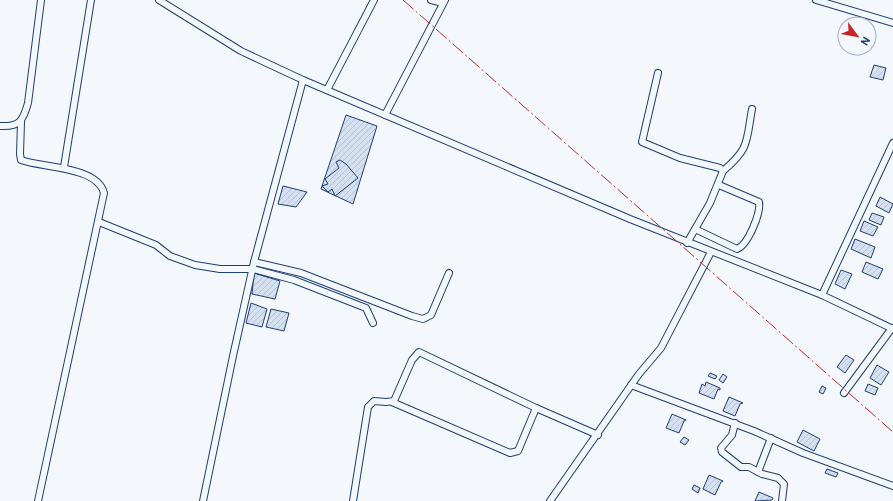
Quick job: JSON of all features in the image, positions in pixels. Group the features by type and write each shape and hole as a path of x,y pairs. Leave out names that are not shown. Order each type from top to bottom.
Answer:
{"street":[{"path":"38,501 104,193 103,187 90,178 64,168 27,162 20,159 21,122 28,103 41,0"},
{"path":"64,168 91,0"},
{"path":"159,0 169,2 241,51 304,80 687,243 822,295 892,329 844,393"},
{"path":"327,90 374,0"},
{"path":"385,115 444,2 432,0"},
{"path":"816,0 893,23"},
{"path":"658,73 642,142 680,158 720,168 723,171"},
{"path":"203,501 254,262 304,80"},
{"path":"687,243 719,184 723,171 740,157 746,148 752,109"},
{"path":"0,126 14,125 21,122"},
{"path":"822,295 893,143"},
{"path":"695,229 737,249 742,247 747,241 760,208 759,202 719,184"},
{"path":"99,222 156,245 170,256 195,265 220,269 253,269 294,280 362,306 369,312 373,323"},
{"path":"550,501 598,435 631,385 661,348 711,252"},
{"path":"254,262 301,273 402,313 423,319 431,315 448,273"},
{"path":"392,402 414,356 420,352 536,408 598,435"},
{"path":"631,385 771,438 803,453 893,486"},
{"path":"353,501 368,406 374,401 392,402 510,453 518,451 522,445 536,408"},
{"path":"735,424 732,435 721,448 722,452 741,467 749,467 758,472 778,478 783,482 782,501"},
{"path":"758,472 771,438"}],"building":[{"path":"874,65 886,68 883,80 870,77"},
{"path":"346,115 377,126 353,204 321,189"},
{"path":"340,160 346,164 358,178 335,196 332,189 328,192 322,186 328,184 325,179 339,168 336,162"},
{"path":"283,186 307,192 296,207 278,204"},
{"path":"880,197 893,204 889,213 876,206"},
{"path":"872,213 884,217 881,225 869,220"},
{"path":"864,221 878,227 873,236 860,231"},
{"path":"855,239 875,247 871,258 851,249"},
{"path":"866,262 883,269 878,279 862,272"},
{"path":"841,270 852,274 845,289 835,284"},
{"path":"254,273 280,281 275,299 252,294"},
{"path":"251,303 267,309 262,327 246,323"},
{"path":"271,309 289,313 284,331 266,327"},
{"path":"846,355 854,360 845,373 837,367"},
{"path":"877,365 889,372 881,385 870,378"},
{"path":"710,373 717,376 715,379 708,376"},
{"path":"723,374 727,377 723,383 719,380"},
{"path":"706,382 720,388 720,390 718,389 714,399 699,393 702,384 705,386"},
{"path":"868,384 878,388 875,395 865,391"},
{"path":"822,386 826,388 823,394 819,392"},
{"path":"729,397 743,403 740,404 735,416 723,411"},
{"path":"672,414 686,420 684,421 679,433 666,428"},
{"path":"803,430 820,439 814,451 797,442"},
{"path":"684,437 689,440 685,445 680,442"},
{"path":"827,469 838,473 836,477 825,473"},
{"path":"709,475 723,481 721,482 715,495 703,489"},
{"path":"694,485 700,488 698,493 692,489"},
{"path":"759,492 773,498 772,500 755,501"}],"power":[{"path":"403,0 893,432"}]}
